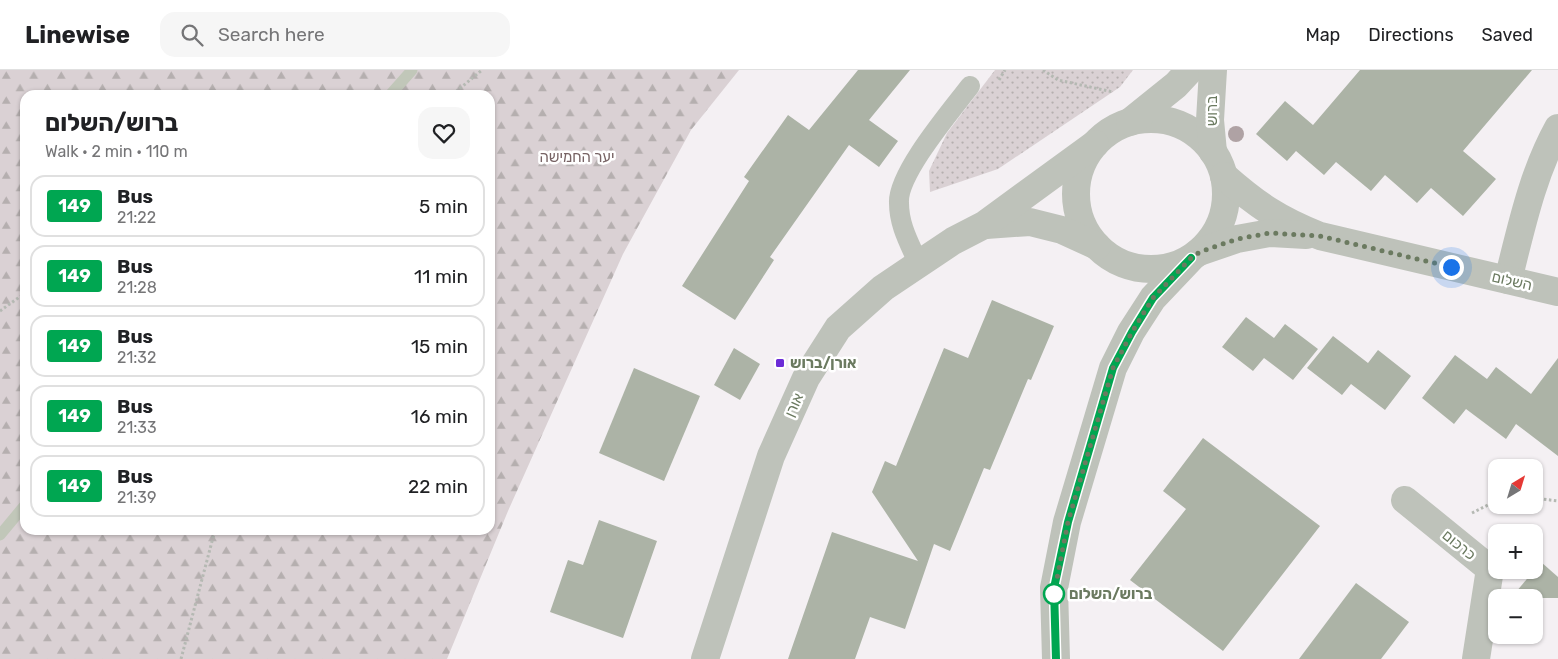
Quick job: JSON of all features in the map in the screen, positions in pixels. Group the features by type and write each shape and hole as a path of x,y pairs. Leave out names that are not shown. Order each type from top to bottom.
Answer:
{"street":[{"path":"1190,70 1176,85 1139,115 1111,131 1095,144 1082,163 1076,184 1076,199 1084,228 1097,246 1106,255 1126,266 1148,270 1170,267 1195,255"},
{"name":"ברוש","path":"1213,70 1210,120 1218,164"},
{"path":"1056,659 1054,588 1068,522 1113,368 1153,298 1213,237 1222,218 1226,197 1218,164 1197,135 1176,124 1153,120 1139,115"},
{"path":"1508,280 1532,189 1548,147 1558,128"},
{"name":"אורן","path":"706,659 771,456 806,378 838,328 883,288 953,241 984,226 1095,144"},
{"name":"השלום","path":"1218,164 1254,203 1285,222 1320,236 1558,292"},
{"name":"אורן","path":"984,226 1030,222 1062,230 1097,246"},
{"name":"השלום","path":"1195,255 1237,239 1270,233 1320,236"},
{"name":"כרכום","path":"1405,500 1490,569 1476,659"}],"lane":[{"path":"919,264 901,224 898,200 906,173 970,86"}],"path":[{"path":"458,90 482,70"},
{"path":"1043,70 1058,80 1119,94 1139,115"},
{"path":"0,311 20,297"},
{"path":"1543,499 1558,501"},
{"path":"181,659 214,535"}],"green space":[{"name":"יער החמישה","path":"0,70 739,70 691,130 623,254 508,511 447,659 0,659"},
{"path":"995,70 1133,70 1120,87 998,169 930,192 929,171 947,133"}],"building":[{"path":"858,70 910,70 869,120 898,141 879,167 849,145 770,257 774,260 735,320 682,286 749,181 744,177 788,115 809,130"},
{"path":"1360,70 1532,70 1463,151 1496,179 1463,216 1431,188 1417,203 1385,175 1371,191 1336,162 1324,175 1296,151 1287,161 1256,134 1285,101 1313,125"},
{"path":"992,300 1054,326 1031,380 1028,379 990,470 984,468 950,551 934,544 905,629 870,617 855,659 788,659 832,532 918,561 872,492 885,461 896,466 944,348 968,358"},
{"path":"1246,317 1274,338 1285,324 1318,349 1293,380 1264,358 1253,371 1222,347"},
{"path":"1333,336 1368,363 1378,350 1411,376 1385,410 1351,384 1342,395 1307,368"},
{"path":"734,348 760,364 740,400 714,385"},
{"path":"1455,355 1487,379 1496,367 1531,394 1558,358 1558,456 1516,424 1506,439 1466,409 1454,424 1422,398"},
{"path":"634,368 700,396 664,481 599,453"},
{"path":"1203,438 1320,526 1223,651 1130,580 1186,509 1163,491"},
{"path":"599,520 657,541 623,638 550,612 568,560 583,565"},
{"path":"1543,564 1558,577 1558,598 1543,598 1543,589 1518,589 1527,579 1543,579"},
{"path":"1356,583 1409,622 1381,659 1299,659"}],"waterway":[{"path":"394,90 412,70"},
{"path":"0,535 20,511"}],"bus line":[{"name":"149","path":"1056,659 1054,588 1068,522 1095,423 1113,368 1153,298 1191,258"}],"place":[{"name":"אורן/ברוש","path":"780,363"},
{"name":"ברוש/השלום","path":"1054,594"}],"route":[{"path":"1054,594 1068,522 1095,423 1113,368 1153,298 1191,258 1200,252 1237,239 1270,233 1320,236 1451,267"}]}
